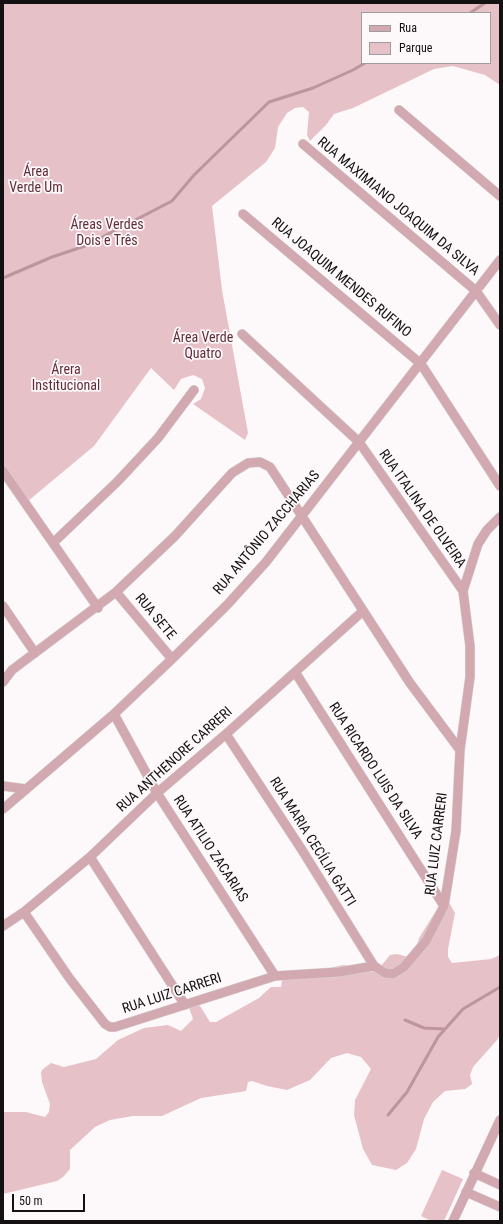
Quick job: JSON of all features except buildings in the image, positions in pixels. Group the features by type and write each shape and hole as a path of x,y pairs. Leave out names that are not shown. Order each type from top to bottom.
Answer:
{"street":[{"path":"399,110 500,196"},
{"name":"RUA MAXIMIANO JOAQUIM DA SILVA","path":"303,144 476,291 500,325"},
{"name":"RUA JOAQUIM MENDES RUFINO","path":"243,214 421,364 500,486"},
{"name":"RUA ANTÔNIO ZACCHARIAS","path":"3,809 114,714 227,605 266,562 421,364 500,260"},
{"name":"RUA ITALINA DE OLVEIRA","path":"242,334 359,442 463,592"},
{"path":"53,544 118,481 158,438 194,390"},
{"path":"3,682 12,670 98,608 116,592 176,536 232,473 248,463 260,462 270,467 410,684 460,750"},
{"path":"3,472 98,608"},
{"name":"RUA LUIZ CARRERI","path":"24,912 70,979 105,1024 115,1027 275,976 339,972 374,966 385,973 393,974 404,967 426,941 444,906 456,831 460,750 470,677 470,646 463,592 478,544 487,530 500,517"},
{"name":"RUA SETE","path":"116,592 172,659"},
{"path":"3,606 35,653"},
{"name":"RUA ANTHENORE CARRERI","path":"3,926 24,912 90,857 157,793 226,734 363,611"},
{"name":"RUA RICARDO LUIS DA SILVA","path":"295,672 444,906"},
{"name":"RUA ATILIO ZACARIAS","path":"114,714 157,793 275,976"},
{"name":"RUA MARIA CECÍLIA GATTI","path":"226,734 302,850 374,966"},
{"path":"3,786 26,789"},
{"path":"90,857 185,1005"},
{"path":"453,1221 474,1173 500,1120"},
{"path":"474,1173 500,1185"},
{"path":"466,1192 500,1207"}],"green space":[{"path":"3,3 500,3 500,85 485,75 453,66 434,69 353,108 334,114 326,125 310,141 307,135 309,112 303,107 295,108 287,113 278,127 275,148 266,162 212,206 222,290 248,433 245,440 193,404 201,399 205,388 202,379 193,375 181,379 174,390 151,368 94,446 28,501 3,466"},
{"path":"444,902 450,904 455,913 448,949 448,957 452,963 491,959 500,955 500,1034 497,1040 473,1067 470,1075 472,1084 465,1089 445,1091 433,1102 424,1119 416,1149 407,1163 396,1170 372,1165 363,1149 354,1115 355,1100 371,1069 361,1057 347,1053 331,1058 310,1080 287,1090 252,1081 248,1082 246,1091 201,1098 162,1116 133,1116 110,1120 95,1127 70,1150 70,1169 63,1177 57,1181 3,1194 3,1112 26,1112 45,1117 49,1112 50,1104 42,1082 41,1072 51,1063 64,1067 96,1059 118,1040 144,1028 168,1025 181,1031 193,1019 188,1005 190,1001 200,1006 210,1022 216,1022 259,998 271,987 281,987 283,975 311,972 343,965 353,966 368,972 377,971 390,955 397,954 408,957 415,954 419,938 437,909"},
{"path":"442,1170 463,1179 444,1221 431,1221 421,1216"}],"waterway":[{"path":"472,12 485,3"},
{"path":"3,278 52,257 85,246 172,201 194,175 269,102 313,88 363,64"},
{"path":"388,1115 407,1092 438,1037 463,1009 500,987"},
{"path":"405,1020 424,1028 445,1029"}],"park label":[{"name":"Área Verde Um","path":"36,180"},
{"name":"Áreas Verdes Dois e Três","path":"107,234"},
{"name":"Área Verde Quatro","path":"203,346"},
{"name":"Árera Institucional","path":"66,378"}]}
